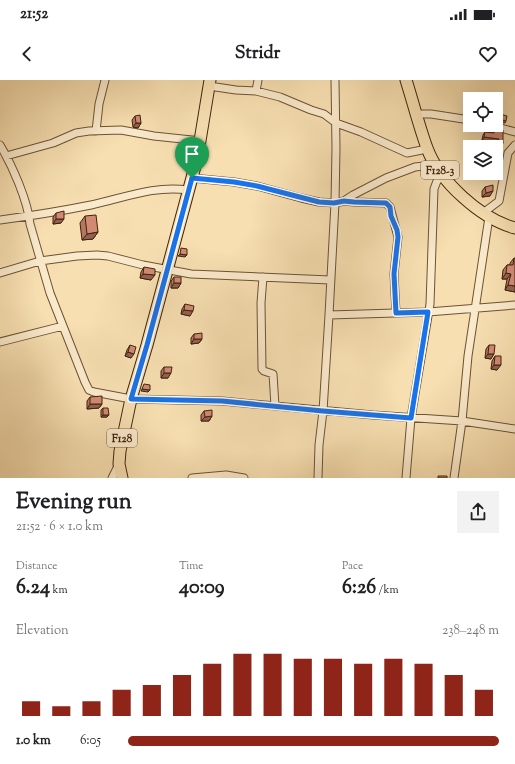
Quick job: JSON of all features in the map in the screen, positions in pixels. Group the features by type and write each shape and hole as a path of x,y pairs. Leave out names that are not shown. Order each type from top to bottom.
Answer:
{"main road":[{"name":"F128-3","path":"406,80 427,149 443,175 466,200 486,215 500,223 515,228"},
{"name":"F128","path":"122,478 119,464 120,451 131,399 192,178 201,141 210,83"}],"street":[{"path":"96,131 105,80"},
{"path":"256,91 258,80"},
{"path":"318,478 319,445 323,411 329,315 334,203 336,123 335,80"},
{"path":"210,83 236,90 256,91 280,97 324,114 336,123 407,152 427,149"},
{"path":"417,114 431,114 463,119"},
{"path":"503,129 515,132"},
{"path":"6,156 53,142 76,133 96,131 121,130 154,136 201,141"},
{"path":"0,145 20,190 29,216 40,261 50,293 85,382 90,390 131,399 222,401 323,411 462,421 515,429"},
{"path":"454,478 462,421 468,356 476,308 486,215 499,201 508,153 515,145"},
{"path":"344,201 386,178 415,167 424,166 434,161"},
{"path":"406,478 411,418 428,312 434,189 437,180 443,175"},
{"path":"192,178 257,186 301,198 334,203 344,201 386,203 390,207 391,216 397,230 398,237 394,274 396,313"},
{"path":"0,220 92,205 159,189 176,188 188,190"},
{"path":"0,273 40,261 77,256 108,256 191,274 330,280"},
{"path":"263,277 261,303 262,369 274,374 274,406"},
{"path":"329,315 428,312 515,305"},
{"path":"0,342 63,326"},
{"path":"112,478 119,464"},
{"path":"192,478 226,475 244,478"}],"building":[{"path":"140,115 141,123 136,123 135,116"},
{"path":"503,115 507,116 506,121 503,120"},
{"path":"485,132 503,132 503,140 484,137"},
{"path":"493,185 493,191 486,193 485,187"},
{"path":"64,211 64,219 56,219 56,213"},
{"path":"96,215 98,232 87,234 85,216"},
{"path":"181,248 187,249 187,255 180,254"},
{"path":"514,258 515,286 508,285 511,274 506,273 507,265 513,265"},
{"path":"144,267 155,269 155,275 143,274"},
{"path":"174,277 181,277 181,283 174,283"},
{"path":"185,304 194,306 193,311 184,310"},
{"path":"202,333 202,339 194,339 194,334"},
{"path":"130,345 136,347 134,354 128,352"},
{"path":"489,345 495,345 494,354 488,354"},
{"path":"495,356 501,356 501,365 494,365"},
{"path":"164,367 172,367 171,373 164,373"},
{"path":"144,384 150,385 150,390 142,389"},
{"path":"102,396 102,404 90,404 90,397"},
{"path":"103,408 108,408 109,415 103,415"},
{"path":"212,410 212,416 205,417 204,411"},
{"path":"438,476 447,476 447,478 438,478"}],"route":[{"path":"192,178 257,186 319,202 334,203 344,201 386,203 390,207 391,216 397,230 398,237 394,274 396,313 428,312 411,418 222,401 131,399 192,178"}]}
